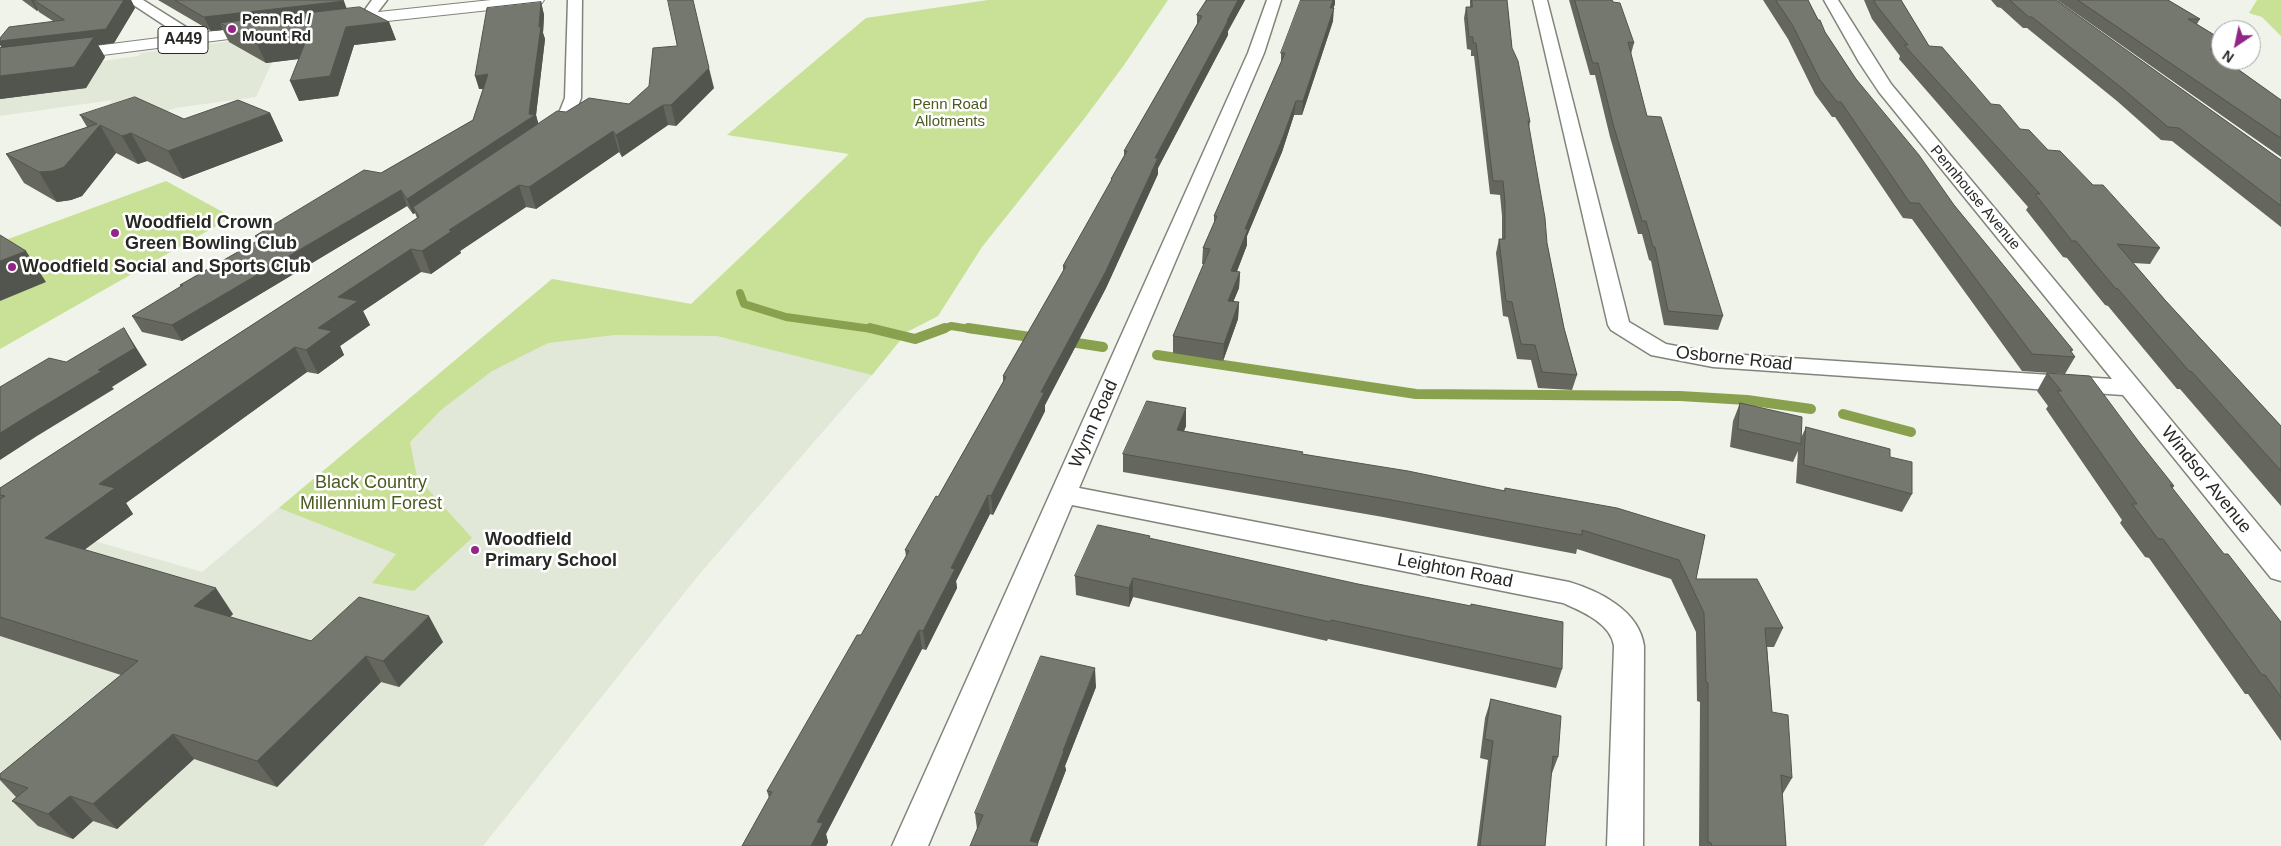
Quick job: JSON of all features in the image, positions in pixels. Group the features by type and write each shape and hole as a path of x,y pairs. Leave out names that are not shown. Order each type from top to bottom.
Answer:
{"highway":[{"path":"320,23 536,0"},
{"name":"A449","path":"0,63 277,28"}],"street":[{"path":"133,0 181,30 184,33 184,40"},
{"path":"366,18 380,0"},
{"path":"532,145 565,120 570,110 573,98 575,0"},
{"name":"Wynn Road","path":"910,846 1256,53 1274,0"},
{"name":"Osborne Road","path":"1540,0 1619,325 1659,350 1713,360 2130,388"},
{"name":"Pennhouse Avenue","path":"1831,0 1885,88 2105,354 2130,388"},
{"name":"Windsor Avenue","path":"2130,388 2281,571"},
{"name":"Leighton Road","path":"1063,494 1568,593 1594,604 1614,621 1627,636 1630,656 1625,846"}],"shaded area":[{"path":"285,34 256,97 175,108 88,139 112,100 0,116 0,76 138,56 141,53"},
{"name":"Woodfield Primary School","path":"552,279 691,304 706,291 907,332 697,577 483,846 0,846 0,526 49,528 202,572"}],"green space":[{"name":"Penn Road Allotments","path":"988,0 1168,0 1124,65 1084,119 982,247 938,316 907,332 872,375 717,336 615,335 548,343 492,371 441,410 410,442 417,477 472,538 414,591 372,583 396,554 279,508 552,279 691,304 849,154 727,135 866,18"},
{"path":"2257,0 2281,0 2281,36 2262,17 2249,13"},
{"path":"166,181 232,217 0,349 0,242"}],"building":[{"path":"34,0 124,0 106,29 0,41 0,38 9,27 64,20"},
{"path":"175,0 341,0 344,1 204,17"},
{"path":"668,0 693,0 709,68 671,105 663,105 616,135 613,131 529,187 519,185 449,230 452,231 422,251 411,249 338,297 358,301 318,328 332,331 306,350 295,347 99,484 115,488 45,538 216,588 194,606 311,641 359,597 429,616 383,661 366,656 257,761 173,734 93,804 70,796 48,814 12,801 28,788 0,778 0,774 138,661 0,617 0,499 5,496 0,495 0,488 419,217 413,207 557,111 566,112 589,98 629,104 649,86 653,48 677,46"},
{"path":"1207,0 1238,0 1155,158 1158,158 1106,271 1041,392 1044,393 991,496 988,495 951,568 955,569 923,631 919,630 817,822 823,823 811,846 742,846 772,792 767,791 857,635 861,635 909,551 905,550 936,496 938,497 1006,377 1003,376 1066,266 1063,266 1127,151 1124,151 1202,16 1197,15"},
{"path":"1301,0 1333,0 1330,8 1334,8 1303,101 1296,101 1245,229 1248,229 1231,271 1240,272 1228,301 1239,302 1224,344 1173,336 1210,249 1203,248 1217,216 1214,216 1285,53 1281,53"},
{"path":"1472,0 1507,0 1512,48 1518,61 1530,122 1528,121 1545,218 1547,243 1564,328 1577,375 1542,372 1535,345 1521,344 1512,302 1506,301 1499,239 1505,239 1503,181 1493,181 1476,43 1473,43 1473,37 1469,37 1466,7 1472,7"},
{"path":"1575,0 1612,0 1613,2 1620,3 1634,43 1628,42 1647,116 1661,117 1723,316 1668,311 1655,247 1653,247 1646,221 1642,221 1613,124 1598,63 1593,63"},
{"path":"1776,0 1808,0 1825,32 1856,79 1919,155 1954,205 2073,350 2070,350 2075,357 2032,354 1919,203 1910,203 1841,102 1837,102 1820,80 1793,26"},
{"path":"1874,0 1901,0 1929,46 1942,47 1991,104 2000,105 2020,129 2029,130 2048,150 2060,151 2093,185 2103,185 2160,248 2117,244 2165,300 2281,426 2281,471 2192,372 2189,371 2118,289 2115,288 2076,241 2072,241 2035,194 2040,194 1904,45 1908,45"},
{"path":"2010,0 2056,0 2281,160 2281,206 2179,128 2168,127"},
{"path":"2078,0 2168,0 2200,19 2188,19 2211,33 2211,70 2239,70 2281,100 2281,138"},
{"path":"541,2 539,27 541,26 529,114 535,115 407,199 401,190 172,325 132,316 183,285 180,285 264,237 255,236 364,170 381,173 473,120 488,74 475,76 487,8"},
{"path":"360,7 389,22 346,27 330,76 290,81 307,38 257,44 220,23"},
{"path":"94,37 74,67 0,76 0,48"},
{"path":"135,97 184,119 238,100 270,113 168,151 131,133 122,136 100,125 64,167 53,171 39,172 6,154 97,124 80,115"},
{"path":"0,235 26,251 0,261"},
{"path":"124,328 135,348 98,370 102,371 0,433 0,387 49,358 66,362"},
{"path":"2047,373 2090,376 2174,486 2170,485 2224,554 2228,554 2281,622 2281,697 2265,675 2262,675 2163,539 2158,539 2132,504 2137,504 2057,391 2061,391"},
{"path":"1147,401 1186,408 1177,430 1303,452 1302,454 1408,471 1505,491 1505,488 1617,508 1705,535 1696,579 1757,579 1783,628 1765,628 1772,712 1788,715 1792,778 1781,775 1786,846 1712,846 1708,842 1708,683 1706,682 1704,613 1679,560 1582,530 1582,535 1123,454"},
{"path":"1740,403 1802,417 1801,444 1738,429"},
{"path":"1806,427 1890,449 1890,457 1912,462 1912,494 1804,465"},
{"path":"1098,525 1358,584 1563,622 1562,669 1331,620 1330,622 1133,578 1129,588 1075,576"},
{"path":"1041,656 1095,668 1030,841 1038,843 1037,846 970,846 983,815 975,813"},
{"path":"1491,699 1561,716 1558,757 1553,756 1545,846 1480,846 1493,741 1485,739"}],"waterway":[{"path":"740,293 744,304 786,317 877,330"},
{"path":"941,330 951,326 977,330"},
{"path":"870,328 877,330"},
{"path":"877,330 915,339 945,328"},
{"path":"968,328 1037,338"},
{"path":"1064,341 1103,347"},
{"path":"1157,355 1416,394 1680,396 1747,400 1811,409"},
{"path":"1843,414 1911,432"}],"place":[{"name":"Penn Rd / Mount Rd","path":"232,29"},
{"name":"Woodfield Crown Green Bowling Club","path":"115,233"},
{"name":"Woodfield Social and Sports Club","path":"12,267"},
{"name":"Woodfield Primary School","path":"475,550"}],"park label":[{"name":"Black Country Millennium Forest","path":"371,493"}]}
